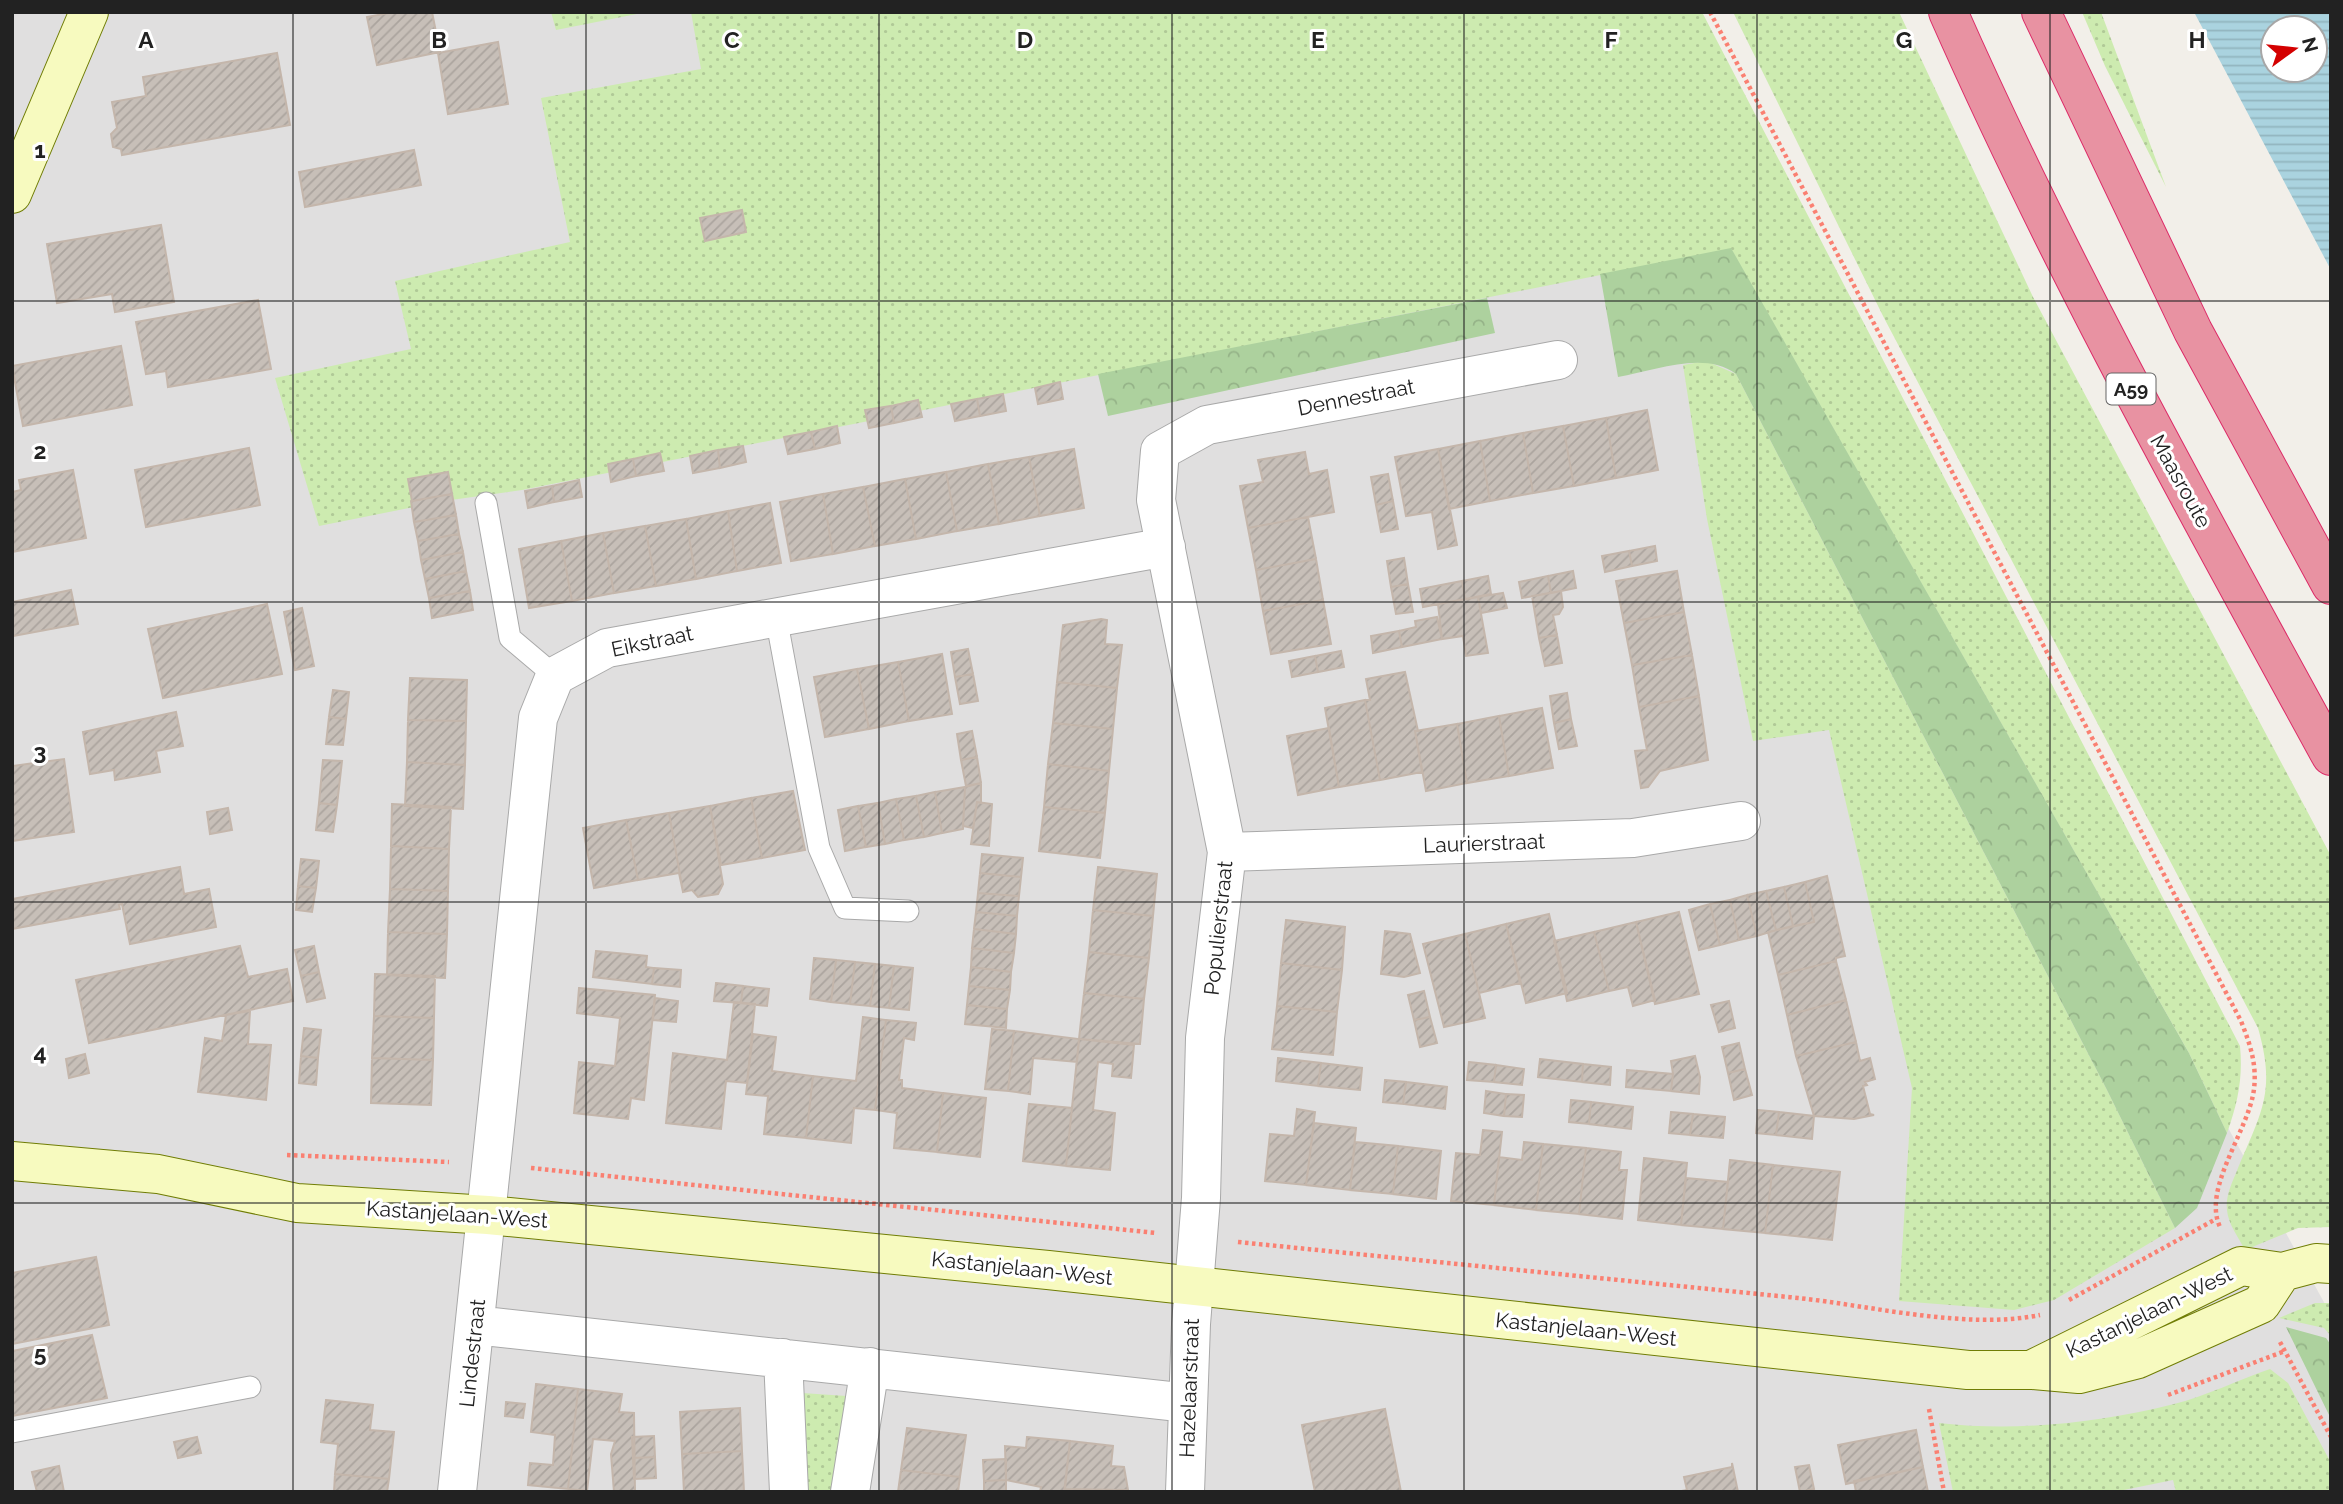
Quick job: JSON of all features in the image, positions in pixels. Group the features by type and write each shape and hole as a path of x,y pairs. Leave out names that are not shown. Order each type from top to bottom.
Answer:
{"highway":[{"name":"Maasroute","path":"1948,12 1983,91 2120,369 2331,756"},
{"path":"2041,12 2193,331 2331,585"}],"main road":[{"path":"12,194 89,12"},
{"name":"Kastanjelaan-West","path":"12,1161 158,1174 297,1203 488,1215 1194,1285 1968,1370 2032,1370 2241,1266 2282,1272 2316,1263 2331,1264"}],"street":[{"name":"Dennestraat","path":"1160,451 1207,425 1558,360"},
{"name":"Populierstraat","path":"1160,451 1156,500 1227,852 1205,1038 1194,1285"},
{"name":"Eikstraat","path":"555,676 607,648 1166,547"},
{"path":"488,1215 538,718 555,676"},
{"name":"Laurierstraat","path":"1227,852 1633,838 1741,821"},
{"name":"Lindestraat","path":"457,1492 488,1215"},
{"name":"Hazelaarstraat","path":"1185,1492 1194,1285"},
{"path":"475,1325 1188,1403"},
{"path":"783,1358 789,1492"},
{"path":"850,1492 870,1367"}],"lane":[{"path":"486,503 510,639 555,676"},
{"path":"776,617 819,848 845,908 908,911"},
{"path":"12,1432 250,1387"}],"path":[{"path":"1710,12 2241,1021"},
{"path":"275,1154 493,1164 1809,1299 1968,1319 2012,1321 2045,1314"},
{"path":"2057,1307 2216,1219"},
{"path":"1930,1409 1944,1492"}],"shaded area":[{"path":"12,12 739,12 1733,228 2331,1315 2331,1492 12,1492"}],"green space":[{"path":"551,12 647,12 556,30"},
{"path":"691,12 1702,12 2240,1046 2239,1090 2227,1133 2189,1053 1731,249 522,490 444,501 319,526 275,378 411,349 395,281 570,242 541,98 701,69"},
{"path":"1733,12 1899,12 2033,297 2331,856 2331,1227 2298,1228 2245,1250 2232,1226 2227,1210 2228,1194 2260,1115 2266,1085 2266,1068 2258,1028 1883,316"},
{"path":"2082,12 2101,12 2166,187 2105,66"},
{"path":"1731,248 2189,1053 2227,1133 2197,1208 2175,1228 2107,1090 1736,374 1709,363 1694,363 1618,377 1600,274"},
{"path":"1487,298 1495,333 1108,416 1098,374"},
{"path":"1706,361 1736,374 2107,1090 2175,1228 2054,1300 2014,1310 1899,1301 1912,1088 1829,730 1753,741 1707,519 1683,365"},
{"path":"2315,1303 2331,1303 2331,1336 2324,1328 2279,1318"},
{"path":"2286,1327 2326,1338 2331,1345 2331,1419"},
{"path":"2270,1369 2288,1383 2331,1463 2331,1492 2176,1492 2173,1480 2114,1492 1953,1492 1939,1423 1998,1427 2087,1421 2186,1401"},
{"path":"802,1393 847,1396 836,1492 805,1492"}],"water":[{"path":"2194,12 2331,12 2331,270"}],"building":[{"path":"394,12 432,12 440,52 377,65 367,17"},
{"path":"498,42 508,104 448,114 438,53"},
{"path":"277,53 290,125 122,155 121,149 113,147 111,134 117,128 112,102 146,96 143,77"},
{"path":"414,150 421,185 305,207 299,172"},
{"path":"742,210 746,232 705,241 700,218"},
{"path":"161,225 174,302 115,312 112,294 57,303 47,244"},
{"path":"258,300 271,369 168,387 166,371 146,374 136,322"},
{"path":"121,346 132,405 23,426 12,366"},
{"path":"1060,382 1063,399 1038,404 1035,388"},
{"path":"1003,394 1006,411 980,416 977,399"},
{"path":"977,399 980,416 955,421 951,404"},
{"path":"918,400 922,417 894,423 891,406"},
{"path":"891,406 894,423 869,428 865,410"},
{"path":"1647,410 1658,470 1616,478 1606,418"},
{"path":"1606,418 1616,478 1574,486 1563,426"},
{"path":"837,426 840,443 815,449 811,432"},
{"path":"1563,426 1574,486 1533,493 1523,433"},
{"path":"811,432 815,449 788,454 784,437"},
{"path":"1523,433 1533,493 1490,501 1480,441"},
{"path":"1480,441 1490,501 1449,509 1438,449"},
{"path":"743,446 746,462 720,468 718,450"},
{"path":"249,448 260,505 146,527 135,470"},
{"path":"1074,449 1084,508 1040,516 1029,457"},
{"path":"1438,449 1457,545 1438,549 1432,512 1406,516 1395,457"},
{"path":"718,450 720,468 693,473 690,456"},
{"path":"1305,452 1309,474 1327,470 1334,512 1248,528 1240,486 1263,482 1258,460"},
{"path":"660,453 664,471 636,476 633,459"},
{"path":"1029,457 1040,516 999,524 988,464"},
{"path":"633,459 636,476 611,482 608,464"},
{"path":"988,464 999,524 957,531 946,472"},
{"path":"73,470 86,538 12,552 12,492 21,490 19,480"},
{"path":"448,472 452,494 412,501 408,479"},
{"path":"946,472 957,531 916,539 905,479"},
{"path":"1388,474 1393,501 1376,505 1371,477"},
{"path":"905,479 916,539 875,546 863,487"},
{"path":"579,480 582,497 554,502 552,486"},
{"path":"552,486 554,502 528,508 525,491"},
{"path":"863,487 875,546 833,554 823,494"},
{"path":"452,494 456,515 414,522 411,501"},
{"path":"823,494 833,554 791,561 780,502"},
{"path":"1393,501 1398,529 1381,532 1376,505"},
{"path":"770,503 781,563 737,571 728,511"},
{"path":"728,511 737,571 696,579 686,519"},
{"path":"1334,512 1308,517 1316,559 1256,570 1248,528"},
{"path":"456,515 459,534 418,541 414,522"},
{"path":"686,519 696,579 656,586 645,526"},
{"path":"645,526 656,586 614,593 603,533"},
{"path":"603,533 614,593 572,601 561,541"},
{"path":"459,534 463,552 421,560 418,541"},
{"path":"561,541 572,601 529,608 519,549"},
{"path":"1655,546 1657,561 1632,566 1629,551"},
{"path":"1629,551 1632,566 1605,572 1602,556"},
{"path":"463,552 466,571 425,579 421,560"},
{"path":"1404,558 1408,584 1391,587 1387,561"},
{"path":"1316,559 1323,600 1263,611 1256,570"},
{"path":"466,571 470,591 429,598 425,579"},
{"path":"1573,571 1576,588 1551,593 1548,576"},
{"path":"1677,571 1684,612 1624,623 1616,581"},
{"path":"1488,576 1491,594 1465,599 1462,581"},
{"path":"1548,576 1551,593 1522,598 1519,582"},
{"path":"1462,581 1465,599 1423,607 1420,589"},
{"path":"1408,584 1413,612 1396,614 1391,587"},
{"path":"71,590 78,624 13,636 12,602"},
{"path":"470,591 473,610 432,618 429,598"},
{"path":"1561,591 1563,607 1559,614 1553,615 1557,635 1539,638 1532,596"},
{"path":"1503,593 1507,608 1481,613 1478,597"},
{"path":"1478,597 1488,653 1466,656 1463,636 1442,639 1438,604"},
{"path":"1323,600 1331,644 1271,654 1263,611"},
{"path":"267,604 282,674 163,698 148,629"},
{"path":"302,608 314,666 295,670 284,612"},
{"path":"1684,612 1692,655 1632,665 1624,623"},
{"path":"1437,617 1442,639 1402,647 1399,631 1416,627 1415,621"},
{"path":"1107,620 1105,644 1122,645 1117,688 1057,682 1063,625"},
{"path":"1399,631 1402,647 1373,653 1371,636"},
{"path":"1557,635 1562,663 1545,666 1539,638"},
{"path":"968,649 973,674 955,677 951,652"},
{"path":"1341,651 1344,667 1318,672 1315,656"},
{"path":"942,654 952,714 909,721 898,662"},
{"path":"1692,655 1699,696 1639,707 1632,665"},
{"path":"1315,656 1318,672 1292,677 1289,661"},
{"path":"898,662 909,721 869,729 857,669"},
{"path":"857,669 869,729 825,737 814,677"},
{"path":"1405,672 1418,731 1415,731 1422,772 1380,780 1365,700 1370,700 1366,679"},
{"path":"973,674 978,701 960,704 955,677"},
{"path":"410,678 467,680 466,721 408,720"},
{"path":"1057,682 1117,688 1113,729 1053,723"},
{"path":"333,690 349,692 346,719 329,717"},
{"path":"1567,693 1571,719 1554,723 1550,696"},
{"path":"1699,696 1708,760 1660,771 1648,787 1641,788 1635,751 1647,750 1639,707"},
{"path":"1365,700 1380,780 1339,787 1325,708"},
{"path":"1542,708 1553,768 1509,776 1499,716"},
{"path":"176,712 183,746 156,751 160,772 115,780 114,770 90,774 83,732"},
{"path":"1499,716 1509,776 1467,783 1457,724"},
{"path":"329,717 346,719 343,745 326,744"},
{"path":"1571,719 1577,746 1559,749 1554,723"},
{"path":"408,720 466,721 465,765 407,762"},
{"path":"1053,723 1113,729 1109,771 1048,764"},
{"path":"1457,724 1467,783 1426,791 1415,731"},
{"path":"1329,728 1339,787 1298,795 1287,736"},
{"path":"972,731 977,757 961,760 957,734"},
{"path":"977,757 981,783 966,786 961,760"},
{"path":"64,759 74,832 12,841 12,766"},
{"path":"323,760 342,761 337,805 319,803"},
{"path":"407,762 465,765 463,809 405,806"},
{"path":"1048,764 1109,771 1105,813 1044,807"},
{"path":"981,783 981,803 977,802 973,828 963,826 965,787"},
{"path":"965,787 963,829 942,833 935,792"},
{"path":"793,791 805,850 762,858 751,798"},
{"path":"935,792 942,833 924,837 916,796"},
{"path":"916,796 924,837 904,840 896,799"},
{"path":"751,798 762,858 721,865 710,806"},
{"path":"896,799 904,840 885,844 878,803"},
{"path":"977,802 992,804 989,846 971,844"},
{"path":"319,803 337,805 333,832 316,830"},
{"path":"878,803 885,844 866,847 858,806"},
{"path":"392,804 451,807 449,849 391,846"},
{"path":"710,806 723,884 718,894 698,897 692,890 683,892 669,813"},
{"path":"858,806 866,847 845,851 838,810"},
{"path":"1044,807 1105,813 1100,858 1039,851"},
{"path":"228,808 232,830 210,834 207,812"},
{"path":"669,813 683,892 679,873 638,880 626,820"},
{"path":"626,820 638,880 594,888 583,828"},
{"path":"391,846 449,849 448,891 390,889"},
{"path":"982,854 1023,858 1021,877 980,873"},
{"path":"301,859 319,861 316,888 298,886"},
{"path":"180,867 184,894 209,889 216,927 130,944 122,904 119,905 120,909 12,929 12,899"},
{"path":"1098,867 1157,874 1153,916 1093,910"},
{"path":"980,873 1021,877 1019,896 978,893"},
{"path":"1827,876 1845,956 1836,958 1836,961 1778,975 1768,932 1814,922 1805,882"},
{"path":"1805,882 1814,922 1793,926 1784,887"},
{"path":"298,886 316,888 312,912 296,910"},
{"path":"1784,887 1793,926 1776,930 1766,891"},
{"path":"390,889 448,891 447,934 388,932"},
{"path":"1766,891 1776,930 1757,936 1747,895"},
{"path":"978,893 1019,896 1017,916 976,912"},
{"path":"1747,895 1757,936 1739,940 1730,900"},
{"path":"1730,900 1739,940 1720,945 1710,904"},
{"path":"1710,904 1720,945 1699,950 1689,910"},
{"path":"1093,910 1153,916 1149,958 1089,952"},
{"path":"976,912 1017,916 1016,934 974,929"},
{"path":"1679,912 1699,994 1655,1004 1636,922"},
{"path":"1549,914 1567,993 1526,1003 1506,924"},
{"path":"1286,920 1345,927 1342,970 1281,963"},
{"path":"1636,922 1655,1000 1633,1006 1628,987 1609,991 1594,932"},
{"path":"1506,924 1520,983 1479,993 1465,934"},
{"path":"974,929 1016,934 1014,953 972,948"},
{"path":"1385,931 1410,934 1420,973 1404,977 1381,974"},
{"path":"388,932 447,934 445,978 387,975"},
{"path":"1594,932 1609,991 1567,1001 1554,941"},
{"path":"1465,934 1485,1018 1444,1027 1423,944"},
{"path":"240,946 248,977 287,969 293,1001 89,1043 76,980"},
{"path":"314,946 319,972 301,976 295,950"},
{"path":"972,948 1014,953 1011,972 971,967"},
{"path":"596,951 647,956 646,967 654,968 652,984 593,977"},
{"path":"1089,952 1149,958 1144,999 1084,993"},
{"path":"814,958 836,960 831,1002 810,999"},
{"path":"836,960 855,962 850,1004 831,1002"},
{"path":"1836,961 1846,1000 1787,1015 1778,975"},
{"path":"855,962 875,964 870,1006 850,1004"},
{"path":"1281,963 1342,970 1337,1012 1277,1006"},
{"path":"875,964 894,966 889,1008 870,1006"},
{"path":"894,966 913,968 909,1010 889,1008"},
{"path":"971,967 1011,972 1010,990 969,986"},
{"path":"654,968 681,970 680,987 652,984"},
{"path":"319,972 325,998 307,1002 301,976"},
{"path":"375,974 435,976 434,1018 374,1016"},
{"path":"716,983 743,986 741,1003 714,1001"},
{"path":"743,986 769,989 767,1006 741,1003"},
{"path":"969,986 1010,990 1007,1009 967,1005"},
{"path":"579,988 655,995 644,1100 631,1098 628,1119 574,1113 579,1062 615,1066 620,1018 577,1013"},
{"path":"1424,991 1430,1017 1414,1020 1408,995"},
{"path":"1084,993 1144,999 1140,1044 1079,1039"},
{"path":"655,998 678,1001 676,1022 653,1020"},
{"path":"1846,1000 1856,1042 1796,1056 1787,1015"},
{"path":"1729,1001 1735,1028 1719,1032 1711,1005"},
{"path":"734,1002 755,1004 747,1083 726,1081 721,1129 666,1123 673,1053 727,1060"},
{"path":"967,1005 1007,1009 1006,1028 965,1024"},
{"path":"1277,1006 1337,1012 1333,1055 1272,1049"},
{"path":"250,1011 248,1044 271,1045 266,1100 198,1092 205,1038 222,1041 226,1015"},
{"path":"374,1016 434,1018 433,1060 372,1058"},
{"path":"863,1017 886,1020 875,1110 854,1108 851,1143 806,1138 813,1076 856,1081"},
{"path":"1430,1017 1437,1043 1420,1047 1414,1020"},
{"path":"886,1020 916,1023 914,1040 904,1038 899,1080 902,1080 902,1088 943,1093 937,1152 894,1148 897,1113 875,1110"},
{"path":"304,1028 321,1030 318,1058 301,1056"},
{"path":"992,1029 1014,1031 1008,1091 985,1089"},
{"path":"1014,1031 1079,1039 1077,1062 1033,1058 1030,1094 1008,1091"},
{"path":"753,1034 776,1037 772,1071 813,1076 806,1138 764,1134 768,1096 746,1094"},
{"path":"1079,1039 1134,1045 1131,1078 1112,1076 1113,1064 1098,1062 1093,1110 1115,1113 1110,1170 1066,1166"},
{"path":"1856,1042 1860,1061 1870,1058 1875,1079 1865,1082 1867,1085 1863,1086 1870,1114 1874,1115 1854,1119 1814,1116 1796,1056"},
{"path":"1739,1043 1745,1069 1728,1073 1722,1047"},
{"path":"85,1054 89,1073 69,1078 66,1059"},
{"path":"301,1056 318,1058 316,1085 299,1083"},
{"path":"1695,1056 1700,1077 1699,1094 1671,1091 1671,1061"},
{"path":"372,1058 433,1060 431,1105 371,1103"},
{"path":"1278,1058 1321,1063 1318,1086 1276,1081"},
{"path":"1540,1059 1583,1064 1582,1082 1538,1077"},
{"path":"1469,1062 1496,1065 1494,1082 1467,1080"},
{"path":"1321,1063 1362,1068 1360,1090 1318,1086"},
{"path":"1583,1064 1611,1067 1610,1085 1582,1082"},
{"path":"1496,1065 1524,1069 1522,1085 1494,1082"},
{"path":"1745,1069 1752,1095 1734,1100 1728,1073"},
{"path":"1627,1070 1673,1074 1671,1091 1626,1087"},
{"path":"1385,1080 1406,1082 1403,1104 1383,1102"},
{"path":"1406,1082 1447,1087 1445,1109 1403,1104"},
{"path":"1486,1091 1506,1094 1504,1116 1484,1113"},
{"path":"943,1093 986,1098 980,1157 937,1152"},
{"path":"1506,1094 1524,1095 1522,1117 1504,1116"},
{"path":"1571,1100 1591,1102 1589,1124 1569,1122"},
{"path":"1591,1102 1633,1107 1631,1129 1589,1124"},
{"path":"1029,1104 1072,1108 1066,1166 1023,1161"},
{"path":"1297,1109 1315,1112 1306,1185 1265,1181 1270,1134 1294,1136"},
{"path":"1758,1110 1779,1112 1776,1135 1756,1133"},
{"path":"1671,1112 1693,1114 1690,1135 1669,1133"},
{"path":"1779,1112 1814,1116 1812,1139 1776,1135"},
{"path":"1693,1114 1725,1117 1723,1138 1690,1135"},
{"path":"1314,1123 1356,1128 1350,1190 1306,1185"},
{"path":"1483,1130 1502,1132 1494,1205 1451,1201 1456,1153 1480,1155"},
{"path":"1355,1142 1398,1146 1393,1194 1350,1190"},
{"path":"1524,1142 1543,1144 1536,1210 1494,1205 1499,1157 1522,1160"},
{"path":"1543,1144 1586,1148 1579,1214 1536,1210"},
{"path":"1398,1146 1441,1151 1436,1199 1393,1194"},
{"path":"1586,1148 1621,1152 1619,1170 1627,1170 1622,1219 1579,1214"},
{"path":"1644,1158 1687,1163 1681,1225 1638,1220"},
{"path":"1730,1160 1773,1165 1765,1233 1723,1229"},
{"path":"1773,1165 1840,1172 1832,1240 1765,1233"},
{"path":"1686,1178 1728,1182 1723,1229 1681,1225"},
{"path":"96,1257 109,1325 12,1344 12,1273"},
{"path":"92,1335 107,1398 12,1416 12,1351"},
{"path":"536,1384 578,1389 568,1489 528,1485 530,1463 553,1465 555,1435 531,1432"},
{"path":"578,1389 622,1394 619,1412 634,1413 635,1492 614,1492 611,1454 615,1441 593,1439 587,1491 568,1489"},
{"path":"326,1400 373,1405 370,1430 394,1432 389,1479 335,1474 338,1444 321,1442"},
{"path":"506,1402 525,1404 523,1418 505,1416"},
{"path":"740,1408 742,1451 682,1454 680,1412"},
{"path":"1385,1409 1401,1492 1315,1492 1302,1425"},
{"path":"907,1428 966,1435 960,1477 901,1470"},
{"path":"1916,1430 1923,1467 1846,1484 1838,1445"},
{"path":"654,1436 655,1457 633,1458 632,1437"},
{"path":"197,1437 201,1453 178,1458 174,1442"},
{"path":"1027,1437 1070,1441 1064,1492 1040,1492 1041,1487 1006,1480 1005,1446 1026,1448"},
{"path":"1070,1441 1113,1446 1111,1466 1124,1467 1128,1490 1065,1489"},
{"path":"742,1451 744,1492 684,1492 682,1454"},
{"path":"655,1457 656,1478 634,1479 633,1458"},
{"path":"1006,1459 1006,1480 984,1481 983,1460"},
{"path":"1732,1463 1738,1492 1676,1492 1687,1490 1684,1477 1732,1467"},
{"path":"1809,1465 1814,1489 1800,1492 1795,1467"},
{"path":"59,1466 64,1492 37,1492 32,1472"},
{"path":"1923,1467 1928,1492 1856,1492 1854,1481"},
{"path":"901,1470 960,1477 958,1492 898,1492"},
{"path":"335,1474 389,1479 387,1492 334,1492"},
{"path":"1006,1480 1006,1492 984,1492 984,1481"}]}
